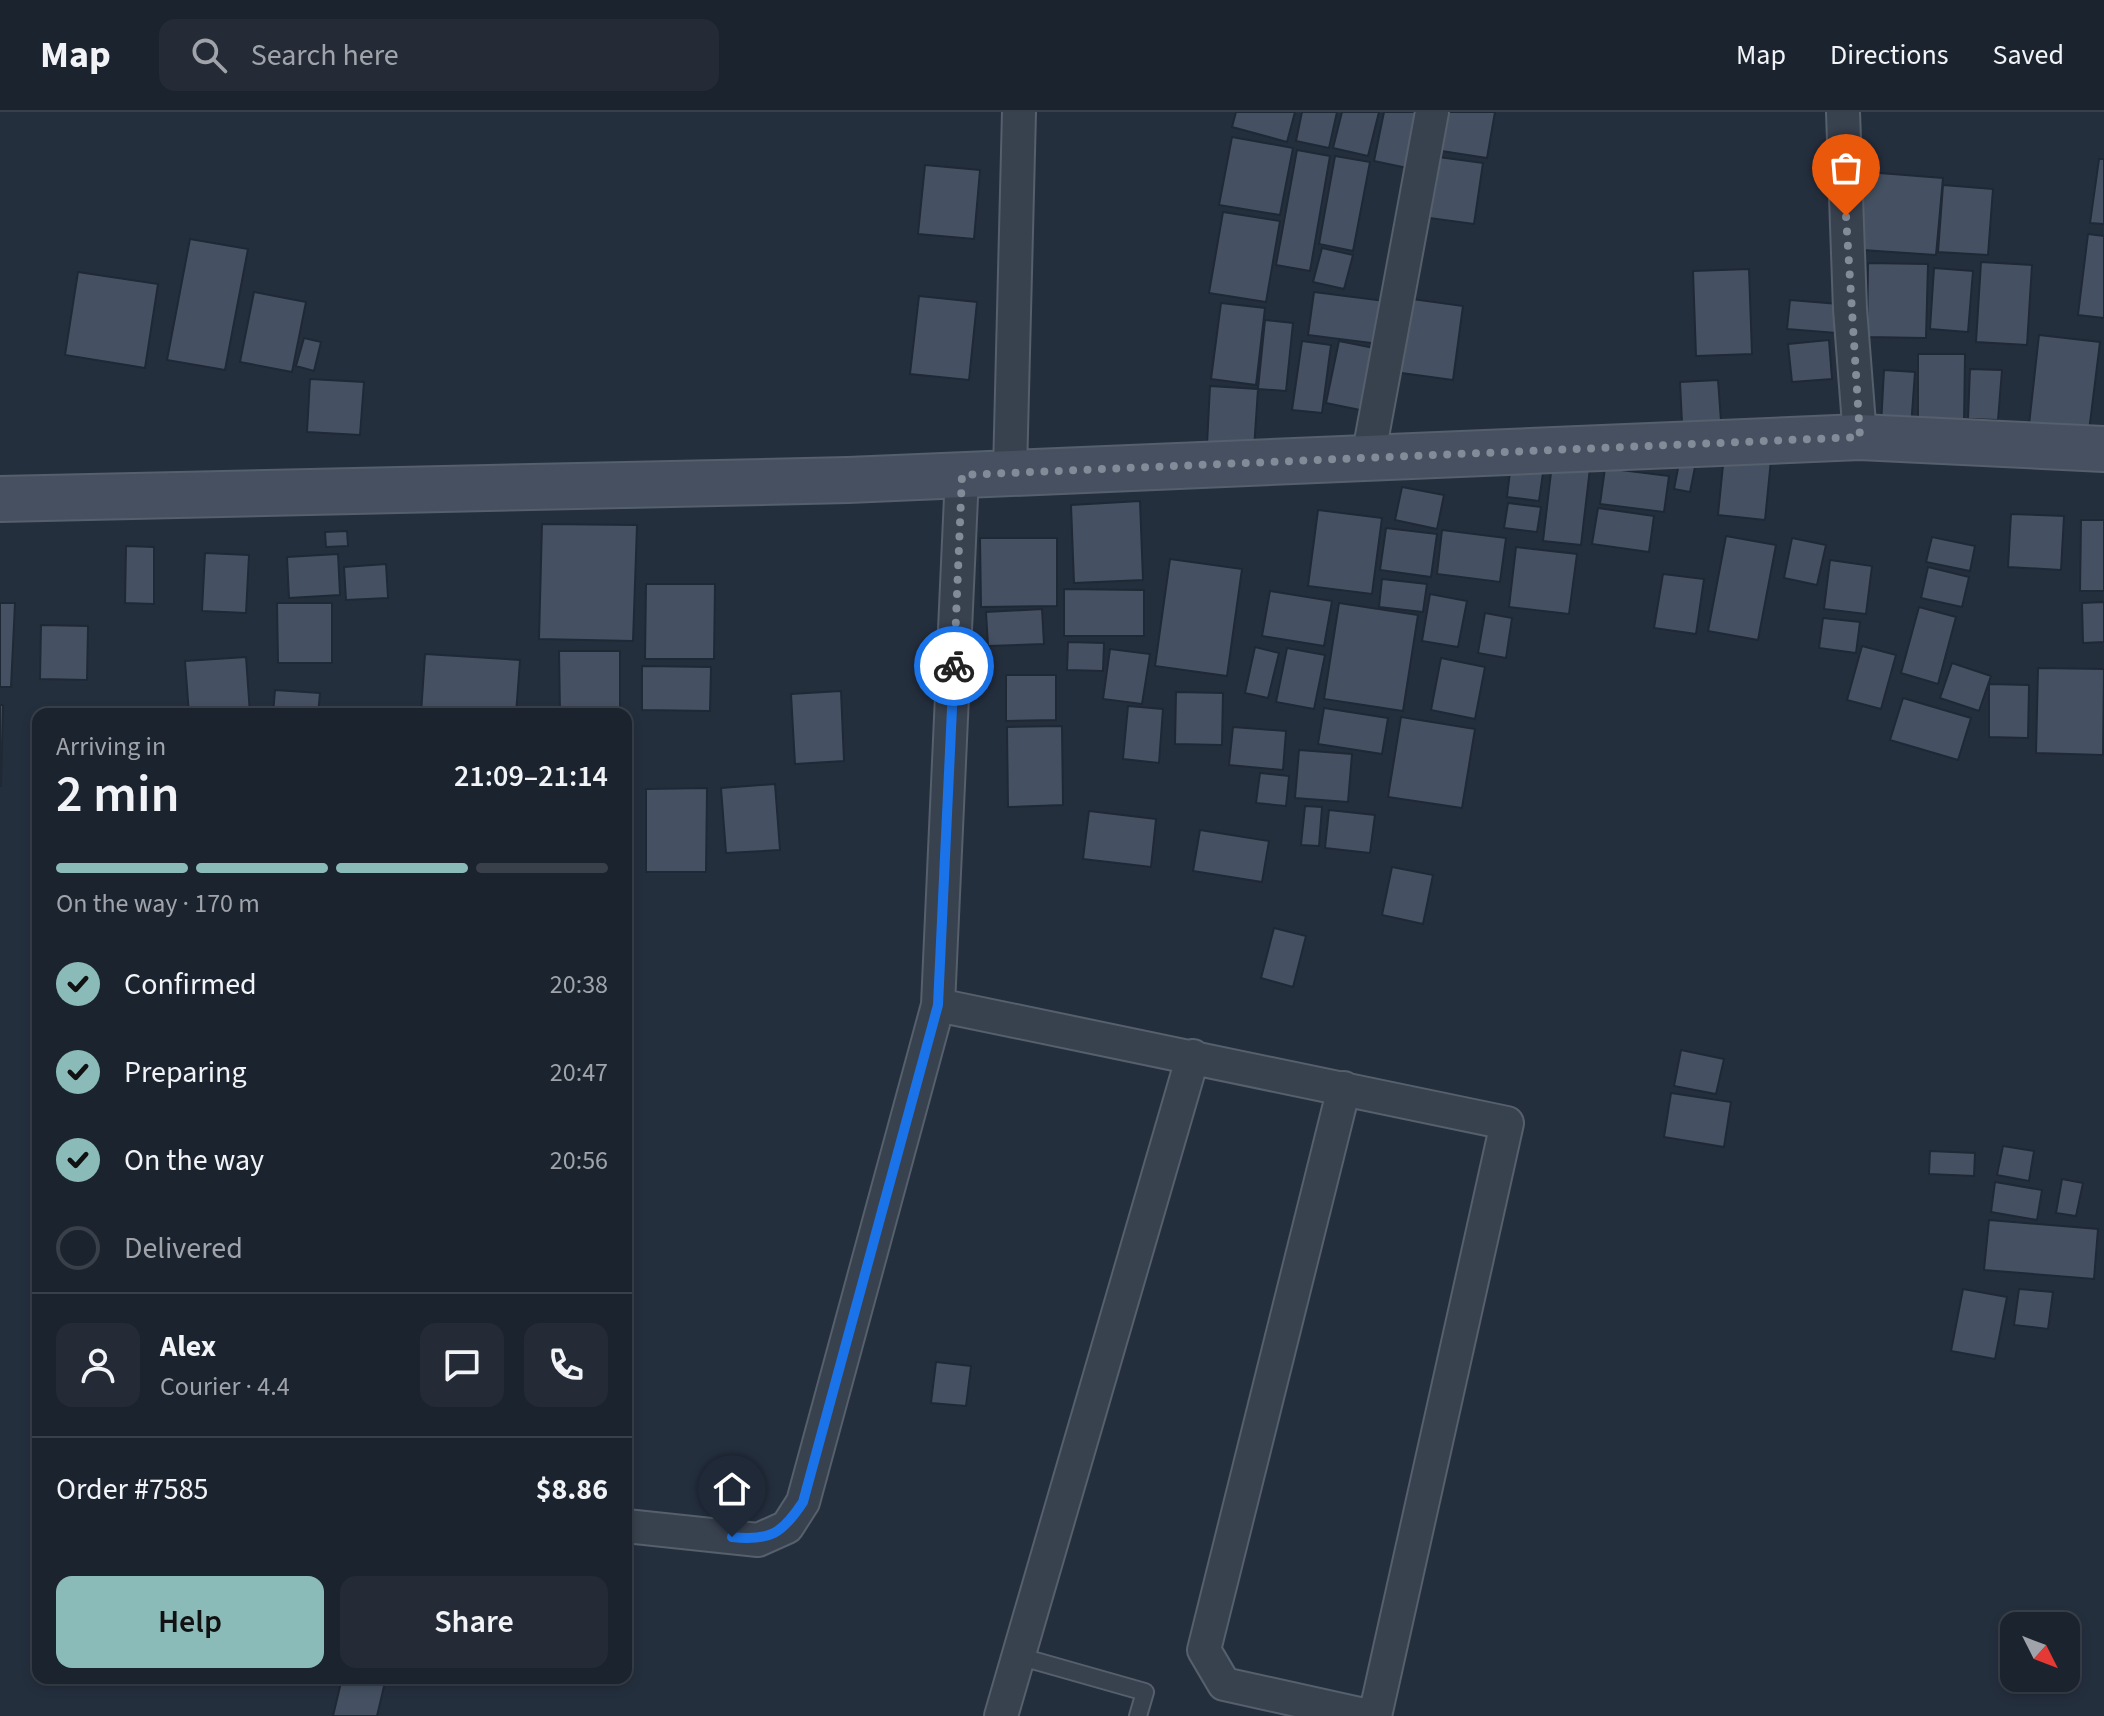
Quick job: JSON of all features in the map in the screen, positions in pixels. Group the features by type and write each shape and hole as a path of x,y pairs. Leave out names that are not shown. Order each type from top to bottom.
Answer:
{"main road":[{"path":"0,499 962,475 1860,437 2104,449"}],"street":[{"path":"1010,472 1019,112"},
{"path":"1368,458 1432,112"},
{"path":"1843,112 1850,309 1860,437"},
{"path":"632,1527 758,1540 787,1527 803,1502 938,1005 962,475"},
{"path":"938,1005 1193,1056 1344,1088 1507,1123 1372,1716 1224,1684 1204,1650 1344,1088"},
{"path":"1001,1716 1193,1056"}],"lane":[{"path":"1018,1656 1145,1692 1138,1716"}],"building":[{"path":"1236,112 1295,112 1287,142 1232,127"},
{"path":"1302,112 1337,112 1329,148 1296,141"},
{"path":"1342,112 1379,112 1368,156 1333,148"},
{"path":"1384,112 1420,112 1412,169 1374,161"},
{"path":"1441,112 1495,112 1487,158 1435,150"},
{"path":"1232,137 1293,148 1280,215 1219,205"},
{"path":"1297,150 1330,156 1310,271 1276,265"},
{"path":"1335,156 1370,162 1353,251 1319,244"},
{"path":"1431,156 1483,163 1474,224 1422,217"},
{"path":"2099,159 2104,159 2104,224 2090,223"},
{"path":"925,165 980,170 974,239 918,234"},
{"path":"1854,171 1943,178 1936,255 1848,249"},
{"path":"1943,185 1993,189 1988,255 1938,252"},
{"path":"1223,212 1280,221 1266,302 1209,293"},
{"path":"2088,234 2104,236 2104,318 2078,315"},
{"path":"190,239 248,249 225,370 167,360"},
{"path":"1322,248 1353,255 1344,289 1313,282"},
{"path":"1981,262 2032,265 2027,345 1976,342"},
{"path":"1868,263 1928,264 1926,338 1867,337"},
{"path":"1934,268 1973,271 1968,332 1930,329"},
{"path":"1749,269 1752,354 1696,356 1693,271"},
{"path":"78,272 158,284 145,368 65,355"},
{"path":"254,292 306,302 292,372 240,362"},
{"path":"1314,292 1385,301 1379,344 1308,335"},
{"path":"919,296 977,302 969,380 910,374"},
{"path":"1405,298 1463,306 1453,380 1394,372"},
{"path":"1790,300 1839,304 1837,333 1787,329"},
{"path":"1221,303 1265,308 1256,385 1211,379"},
{"path":"1265,320 1293,323 1286,391 1258,389"},
{"path":"2039,335 2100,342 2089,431 2029,425"},
{"path":"304,338 321,342 314,371 296,366"},
{"path":"1829,340 1832,379 1792,382 1788,344"},
{"path":"1302,341 1331,345 1322,413 1292,410"},
{"path":"1339,341 1379,349 1365,411 1326,403"},
{"path":"1918,354 1965,354 1964,424 1918,424"},
{"path":"1970,369 2002,370 1998,420 1968,419"},
{"path":"1884,370 1915,372 1911,427 1881,425"},
{"path":"310,379 364,382 360,435 307,432"},
{"path":"1718,380 1721,421 1682,423 1680,382"},
{"path":"1210,386 1258,389 1254,449 1207,445"},
{"path":"1725,445 1772,450 1765,520 1718,515"},
{"path":"1680,458 1696,462 1690,492 1674,489"},
{"path":"1511,463 1544,466 1539,501 1507,497"},
{"path":"1552,464 1590,468 1581,545 1543,541"},
{"path":"1605,468 1669,476 1664,512 1600,504"},
{"path":"1402,487 1444,495 1437,529 1395,520"},
{"path":"1140,501 1143,580 1074,583 1071,505"},
{"path":"1508,503 1541,507 1537,532 1504,528"},
{"path":"1598,508 1654,516 1649,552 1592,544"},
{"path":"1318,510 1382,518 1372,594 1308,586"},
{"path":"2011,514 2064,516 2061,570 2008,567"},
{"path":"2081,520 2104,520 2104,591 2080,591"},
{"path":"542,524 637,525 633,641 539,639"},
{"path":"1386,528 1437,534 1431,577 1380,570"},
{"path":"1442,530 1506,538 1500,582 1437,574"},
{"path":"347,531 348,546 326,547 325,532"},
{"path":"1726,536 1776,545 1758,640 1708,631"},
{"path":"1932,537 1975,546 1970,571 1926,562"},
{"path":"980,538 1057,538 1057,606 981,607"},
{"path":"1792,538 1826,545 1817,585 1784,578"},
{"path":"126,546 154,547 154,604 125,603"},
{"path":"1516,547 1577,554 1569,614 1509,607"},
{"path":"205,553 249,555 246,613 202,611"},
{"path":"338,554 340,595 289,598 287,557"},
{"path":"1170,559 1242,569 1227,676 1155,666"},
{"path":"1830,560 1872,566 1866,614 1824,609"},
{"path":"386,564 388,598 346,600 344,567"},
{"path":"1928,567 1969,577 1962,607 1921,598"},
{"path":"1663,574 1704,579 1696,634 1654,628"},
{"path":"1382,579 1427,584 1423,612 1379,607"},
{"path":"646,584 715,584 714,659 645,659"},
{"path":"1064,589 1144,590 1144,636 1064,636"},
{"path":"1270,591 1332,601 1324,646 1262,636"},
{"path":"1430,594 1467,601 1458,647 1422,641"},
{"path":"2104,602 2104,642 2083,643 2082,603"},
{"path":"0,603 15,603 11,687 0,687"},
{"path":"277,603 332,603 332,663 278,663"},
{"path":"1339,603 1418,615 1403,711 1324,699"},
{"path":"1919,607 1956,617 1938,684 1901,673"},
{"path":"1042,609 1044,644 988,646 986,612"},
{"path":"1485,613 1512,618 1506,658 1478,653"},
{"path":"1823,618 1860,622 1856,653 1819,648"},
{"path":"41,625 88,626 87,680 40,679"},
{"path":"1068,642 1104,643 1103,671 1067,670"},
{"path":"1862,646 1896,655 1881,709 1847,700"},
{"path":"1255,647 1279,653 1268,698 1245,693"},
{"path":"1287,648 1325,655 1314,709 1276,702"},
{"path":"1110,649 1150,654 1142,704 1103,699"},
{"path":"559,651 620,651 620,708 560,708"},
{"path":"425,654 520,660 516,708 421,708"},
{"path":"246,657 250,708 189,708 185,661"},
{"path":"1441,658 1485,667 1475,719 1431,710"},
{"path":"1952,663 1991,676 1979,711 1940,698"},
{"path":"642,666 711,667 710,711 642,710"},
{"path":"2038,668 2104,669 2103,755 2036,753"},
{"path":"1006,675 1056,675 1056,720 1006,721"},
{"path":"1989,684 2029,685 2028,738 1989,737"},
{"path":"275,690 320,693 319,708 274,708"},
{"path":"841,691 844,761 795,764 791,694"},
{"path":"1176,692 1223,693 1222,745 1175,744"},
{"path":"1903,698 1971,718 1958,760 1890,740"},
{"path":"0,705 3,705 1,786 0,786"},
{"path":"1128,706 1163,709 1159,763 1123,759"},
{"path":"1324,708 1388,718 1382,754 1318,744"},
{"path":"1401,717 1475,729 1462,808 1388,797"},
{"path":"1062,726 1063,805 1008,807 1007,727"},
{"path":"1233,727 1286,731 1283,770 1229,765"},
{"path":"1299,750 1352,754 1348,802 1295,798"},
{"path":"1260,773 1289,776 1286,806 1256,803"},
{"path":"775,784 780,850 726,853 721,788"},
{"path":"707,788 706,872 646,872 646,789"},
{"path":"1305,806 1322,807 1319,846 1301,845"},
{"path":"1329,810 1375,815 1370,853 1325,848"},
{"path":"1089,811 1156,819 1151,867 1083,859"},
{"path":"1200,830 1269,841 1262,882 1193,871"},
{"path":"1392,867 1433,875 1423,924 1382,915"},
{"path":"1274,928 1306,936 1293,987 1261,978"},
{"path":"1681,1050 1724,1059 1716,1094 1674,1086"},
{"path":"1671,1093 1731,1102 1724,1147 1664,1137"},
{"path":"2003,1146 2034,1151 2029,1181 1997,1175"},
{"path":"1930,1151 1975,1153 1974,1176 1929,1174"},
{"path":"2062,1179 2083,1183 2076,1216 2056,1213"},
{"path":"1995,1182 2042,1190 2037,1220 1991,1212"},
{"path":"1989,1220 2098,1229 2094,1279 1984,1270"},
{"path":"1963,1289 2007,1297 1995,1359 1951,1351"},
{"path":"2019,1289 2053,1292 2048,1329 2014,1325"},
{"path":"936,1362 971,1366 966,1406 931,1403"},
{"path":"341,1684 385,1684 377,1716 333,1716"}],"way so far":[{"path":"954,666 962,475 1860,437 1846,216"}],"route":[{"path":"732,1537 758,1540 787,1527 803,1502 938,1005 954,666"}]}
